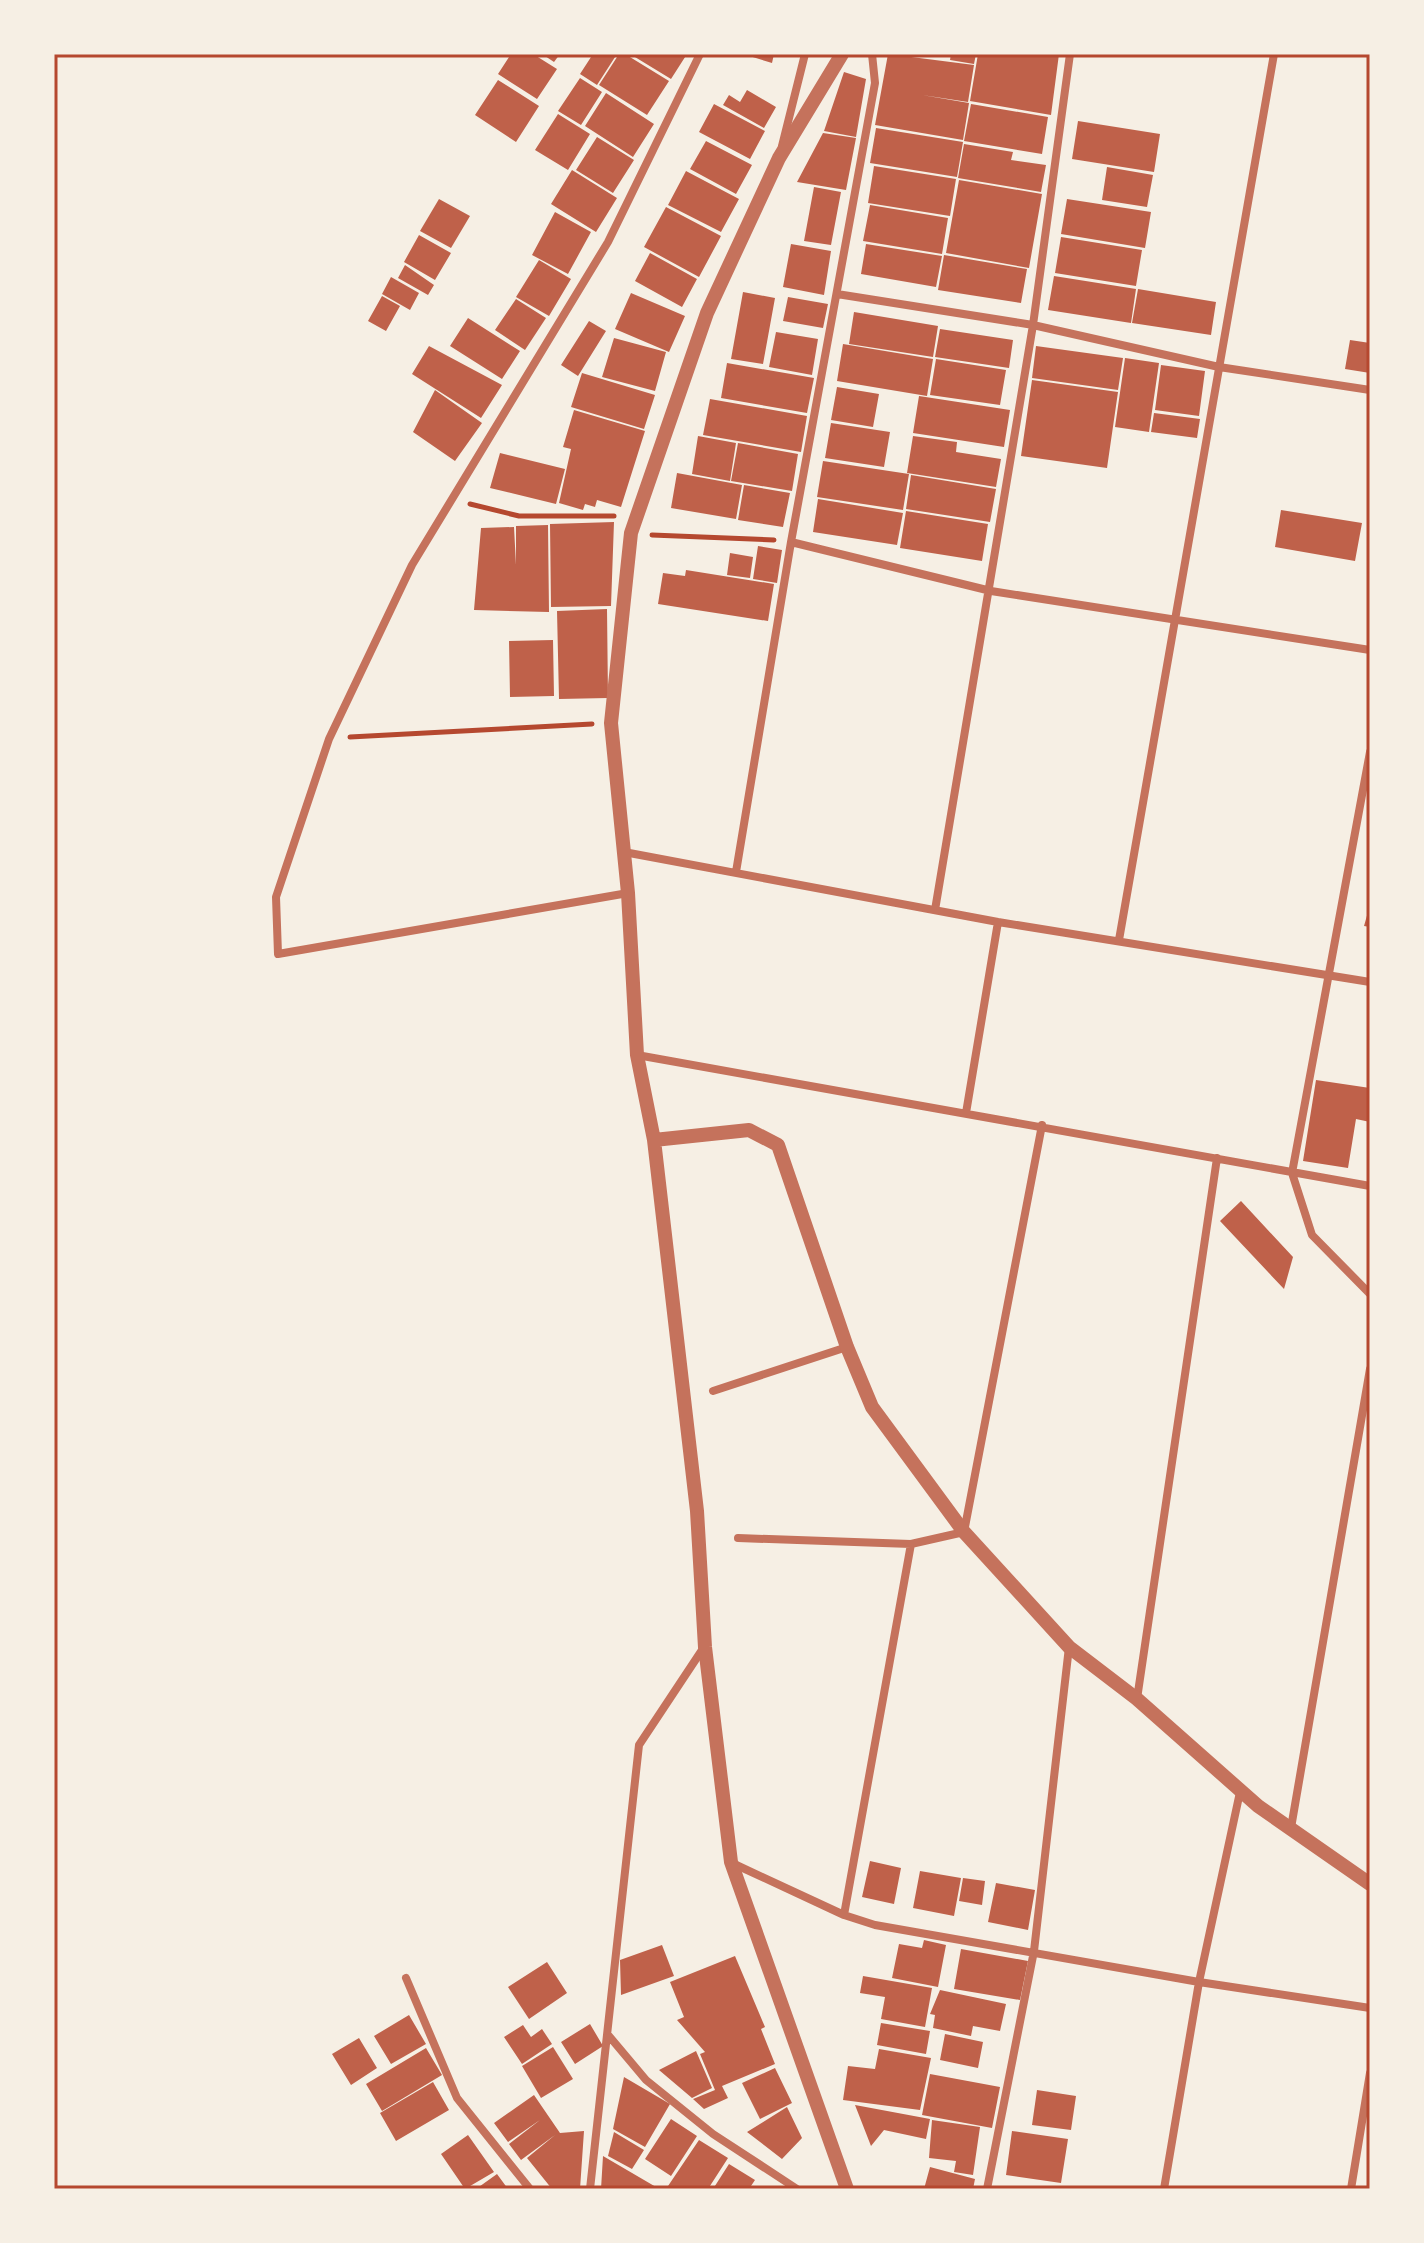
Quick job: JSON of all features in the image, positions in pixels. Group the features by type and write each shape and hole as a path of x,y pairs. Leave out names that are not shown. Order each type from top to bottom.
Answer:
{"street":[{"path":"628,893 278,954 276,897 329,739 412,565 608,242 700,54"},
{"path":"779,158 805,54"},
{"path":"842,54 779,158 707,313 631,533 611,723 628,893 637,1055 654,1140 697,1511 705,1647 731,1862 847,2189"},
{"path":"736,872 791,542 875,83 872,54"},
{"path":"935,910 991,591 1033,325 1070,54"},
{"path":"1119,940 1274,54"},
{"path":"837,294 1033,325 1219,367 1370,390"},
{"path":"791,542 991,591 1370,650"},
{"path":"1370,752 1292,1173 1312,1235 1370,1294"},
{"path":"624,852 998,922 1370,982"},
{"path":"966,1113 998,922"},
{"path":"637,1055 1370,1186"},
{"path":"964,1532 1042,1125"},
{"path":"654,1140 749,1130 778,1145 847,1347 872,1407 964,1532 1069,1647 1137,1699 1240,1792 1370,1884"},
{"path":"1137,1699 1217,1158"},
{"path":"713,1391 847,1347"},
{"path":"1291,1828 1370,1369"},
{"path":"738,1538 911,1544 964,1532"},
{"path":"844,1915 911,1544"},
{"path":"590,2189 639,1745 705,1647"},
{"path":"987,2189 1034,1951 1069,1647"},
{"path":"1164,2189 1199,1982 1240,1792"},
{"path":"731,1862 844,1915 875,1925 1199,1982 1370,2008"},
{"path":"406,1978 457,2098 530,2189"},
{"path":"609,2036 646,2080 713,2134 797,2189"},
{"path":"1351,2189 1370,2073"}],"path":[{"path":"474,504 519,516 618,516"},
{"path":"663,535 761,538"},
{"path":"346,738 580,724"}],"building":[{"path":"511,54 533,54 557,69 537,99 498,74"},
{"path":"542,54 560,54 554,62"},
{"path":"593,54 617,54 597,85 580,74"},
{"path":"619,54 625,54 669,81 647,115 599,85"},
{"path":"630,54 687,54 671,79"},
{"path":"743,54 774,54 772,63"},
{"path":"888,54 974,65 968,102 922,95 969,103 963,140 875,125"},
{"path":"951,54 976,54 974,64 950,60"},
{"path":"978,54 1059,54 1051,115 970,101"},
{"path":"844,72 866,79 856,137 824,131"},
{"path":"580,78 602,92 581,125 558,111"},
{"path":"498,80 539,106 516,142 475,115"},
{"path":"747,90 776,107 764,128 723,105 729,95 740,102"},
{"path":"606,93 654,124 633,157 585,126"},
{"path":"714,104 765,131 750,159 699,132"},
{"path":"971,104 1048,117 1042,154 964,141"},
{"path":"558,114 590,134 568,170 535,150"},
{"path":"1078,121 1160,134 1154,172 1072,159"},
{"path":"876,128 963,142 957,177 870,163"},
{"path":"823,133 856,138 846,190 797,182"},
{"path":"597,137 634,160 613,193 576,170"},
{"path":"706,141 752,165 736,194 690,169"},
{"path":"964,144 1013,152 1011,160 1046,165 1041,192 958,178"},
{"path":"874,166 956,179 950,216 868,203"},
{"path":"1107,167 1153,175 1147,207 1102,200"},
{"path":"572,170 617,198 596,232 551,204"},
{"path":"686,171 739,199 721,232 668,205"},
{"path":"959,180 1042,194 1029,268 946,253"},
{"path":"814,187 841,192 831,245 804,241"},
{"path":"439,199 470,216 451,248 420,231"},
{"path":"1067,199 1151,212 1145,248 1061,234"},
{"path":"870,205 948,218 942,254 863,241"},
{"path":"666,207 721,236 699,277 644,247"},
{"path":"555,212 591,232 568,274 532,255"},
{"path":"419,235 451,253 435,280 404,262"},
{"path":"1061,237 1142,250 1136,286 1055,273"},
{"path":"791,244 831,251 824,295 783,287"},
{"path":"866,244 942,256 936,287 861,274"},
{"path":"650,253 697,279 682,307 635,281"},
{"path":"944,255 1027,269 1021,303 938,290"},
{"path":"539,260 571,279 549,316 516,297"},
{"path":"405,265 434,285 428,295 398,278"},
{"path":"1054,276 1136,289 1131,323 1048,310"},
{"path":"391,277 419,293 410,310 382,294"},
{"path":"1138,289 1216,302 1211,335 1132,323"},
{"path":"743,292 775,298 763,364 731,359"},
{"path":"631,293 685,316 669,352 615,329"},
{"path":"382,296 400,306 386,331 368,321"},
{"path":"788,297 828,304 823,328 783,321"},
{"path":"516,299 546,318 525,350 495,330"},
{"path":"854,312 938,326 933,357 849,344"},
{"path":"468,318 520,351 502,379 450,346"},
{"path":"589,321 606,331 578,376 561,365"},
{"path":"940,329 1013,340 1009,368 935,357"},
{"path":"776,332 818,339 812,375 769,367"},
{"path":"614,338 666,352 655,391 602,377"},
{"path":"1350,340 1370,343 1370,373 1345,369"},
{"path":"843,344 933,359 927,396 837,381"},
{"path":"429,346 502,385 481,418 412,374"},
{"path":"1036,346 1123,358 1118,390 1032,378"},
{"path":"1125,358 1159,363 1149,432 1115,427"},
{"path":"936,359 1006,370 1000,405 930,395"},
{"path":"727,363 814,378 807,413 721,398"},
{"path":"1161,365 1205,371 1199,416 1155,410"},
{"path":"582,373 655,395 644,429 571,407"},
{"path":"1032,380 1118,392 1107,468 1021,456"},
{"path":"837,387 879,394 873,427 831,420"},
{"path":"435,390 482,423 455,461 413,432"},
{"path":"919,396 1010,410 1004,447 913,433"},
{"path":"710,399 807,416 801,452 703,435"},
{"path":"574,410 645,431 621,507 597,500 595,507 585,504 583,510 559,503 571,449 563,447"},
{"path":"1154,413 1200,419 1197,438 1151,432"},
{"path":"831,423 890,432 884,467 825,458"},
{"path":"698,436 736,443 730,481 692,474"},
{"path":"913,436 957,442 956,452 1001,459 996,487 907,473"},
{"path":"738,443 798,454 792,491 731,481"},
{"path":"500,453 565,469 556,504 490,488"},
{"path":"823,461 909,474 903,510 817,497"},
{"path":"677,473 742,485 736,519 671,508"},
{"path":"911,475 996,489 990,522 906,509"},
{"path":"744,485 790,493 783,527 738,520"},
{"path":"818,499 903,513 897,545 813,532"},
{"path":"1281,510 1362,523 1355,561 1275,547"},
{"path":"906,511 988,524 982,561 900,548"},
{"path":"614,522 611,606 551,607 550,524"},
{"path":"548,525 549,612 474,610 481,528 514,527 516,565 516,526"},
{"path":"758,546 782,550 777,583 753,579"},
{"path":"730,553 753,557 750,578 727,575"},
{"path":"686,570 774,584 768,621 658,604 663,573 685,576"},
{"path":"607,609 608,698 559,699 557,611"},
{"path":"553,640 554,696 510,697 509,641"},
{"path":"1370,905 1370,927 1364,926"},
{"path":"1316,1080 1370,1088 1370,1122 1356,1119 1348,1168 1303,1161"},
{"path":"1241,1201 1293,1257 1284,1289 1220,1221"},
{"path":"870,1861 901,1868 894,1904 862,1897"},
{"path":"920,1871 961,1878 954,1916 913,1908"},
{"path":"963,1878 985,1881 982,1905 959,1901"},
{"path":"996,1883 1035,1890 1028,1930 988,1922"},
{"path":"924,1940 946,1945 938,1987 892,1978 899,1944 922,1948"},
{"path":"662,1945 674,1976 621,1995 620,1960"},
{"path":"961,1949 1028,1961 1020,2000 954,1989"},
{"path":"735,1956 765,2027 761,2029 775,2064 722,2086 728,2098 704,2109 693,2099 715,2090 700,2054 705,2052 677,2020 684,2017 670,1982"},
{"path":"547,1962 567,1993 529,2019 508,1987"},
{"path":"863,1976 932,1988 925,2027 881,2019 885,1997 860,1993"},
{"path":"940,1990 1006,2004 1000,2031 973,2026 971,2036 933,2028 935,2015 930,2014"},
{"path":"409,2015 426,2044 391,2064 374,2036"},
{"path":"881,2023 930,2031 926,2054 877,2045"},
{"path":"590,2024 603,2046 575,2064 561,2042"},
{"path":"523,2025 531,2037 542,2029 552,2044 522,2064 504,2037"},
{"path":"945,2034 983,2042 978,2068 940,2060"},
{"path":"359,2038 377,2068 351,2085 332,2054"},
{"path":"553,2047 573,2079 541,2098 522,2066"},
{"path":"426,2048 442,2075 382,2111 366,2084"},
{"path":"879,2049 931,2058 920,2110 843,2100 848,2066 875,2069"},
{"path":"696,2051 712,2088 692,2098 659,2070"},
{"path":"775,2068 792,2103 760,2119 742,2083"},
{"path":"930,2074 1000,2087 992,2128 922,2115"},
{"path":"624,2077 670,2104 645,2147 613,2129"},
{"path":"433,2082 449,2110 396,2141 380,2113"},
{"path":"1037,2090 1076,2096 1071,2130 1032,2125"},
{"path":"534,2095 560,2133 584,2131 580,2189 552,2189 527,2158 555,2135 521,2160 509,2144 540,2120 508,2142 494,2123"},
{"path":"855,2105 930,2119 926,2139 884,2130 871,2146"},
{"path":"787,2107 802,2138 782,2159 747,2132"},
{"path":"671,2119 697,2136 671,2176 645,2159"},
{"path":"932,2120 980,2127 973,2175 954,2172 956,2161 929,2158"},
{"path":"1012,2131 1068,2139 1061,2183 1006,2175"},
{"path":"614,2132 644,2150 632,2169 608,2156"},
{"path":"468,2135 494,2172 465,2189 441,2154"},
{"path":"699,2140 728,2158 708,2189 666,2189"},
{"path":"603,2156 656,2187 601,2189"},
{"path":"729,2164 755,2180 749,2189 713,2189"},
{"path":"930,2167 975,2179 973,2189 924,2189"},
{"path":"497,2174 508,2189 476,2189"}]}
